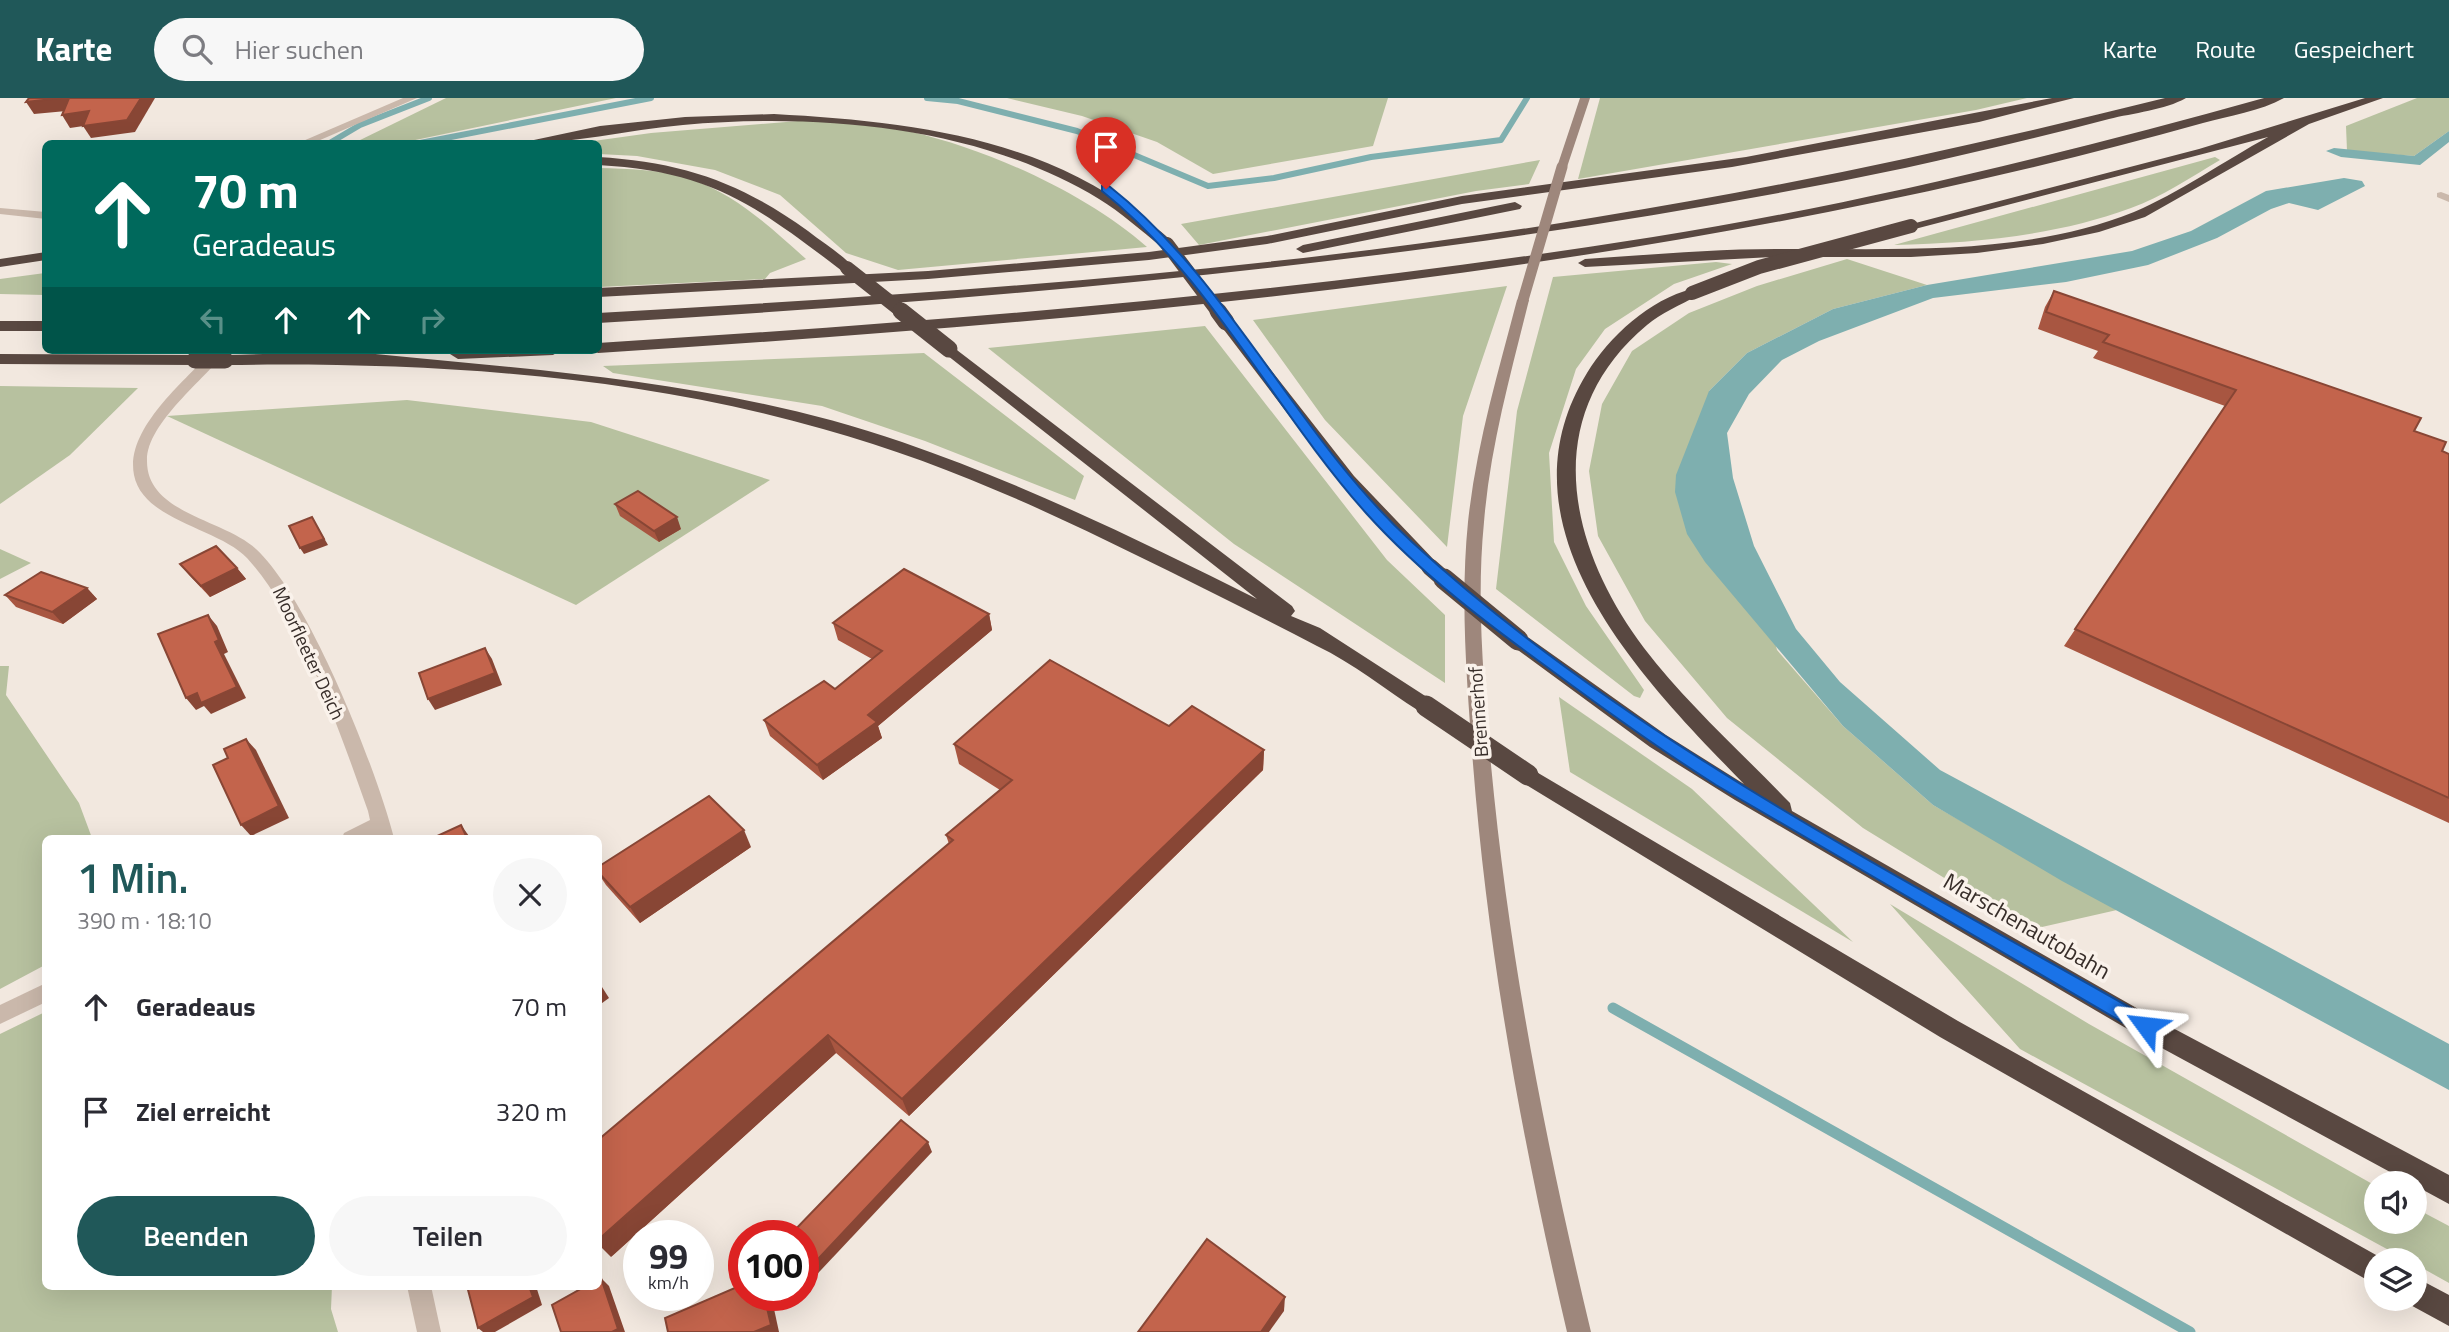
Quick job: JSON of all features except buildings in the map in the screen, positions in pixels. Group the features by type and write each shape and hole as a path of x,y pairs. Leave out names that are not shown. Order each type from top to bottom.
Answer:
{"highway":[{"path":"1157,279 1744,160 1979,118 2068,98"},
{"path":"602,318 842,305 1157,279 1490,238 1693,207 1875,173 2180,98"},
{"path":"602,348 1022,320 1167,306 1436,273 1726,228 1904,194 2130,141 2278,98"},
{"path":"1801,828 1676,700 1636,652 1606,606 1582,558 1566,509 1564,464 1569,428 1578,401 1598,368 1618,344 1642,322 1692,293 1759,267 1911,226 2053,192 2304,122 2377,98"},
{"path":"542,140 632,123 706,115 835,113 908,121 982,136 1062,164 1088,177 1126,203 1167,244 1331,464 1371,510 1430,567 1518,640 1658,741 1801,828"},
{"path":"1436,273 1696,256 1937,252 2043,240 2094,229 2140,214 2304,122"},
{"path":"602,293 928,275 1149,256 1267,240 1462,200 1744,160"},
{"path":"602,161 681,170 732,187 779,216 1322,640 1654,855 2114,1125 2364,1264"},
{"path":"0,263 42,257"},
{"path":"0,326 42,326"},
{"path":"352,358 452,354"},
{"path":"0,359 195,360 222,355 352,358 490,368 745,406 892,444 1029,497 1322,640"},
{"name":"Marschenautobahn","path":"1801,828 2146,1026 2449,1190"},
{"path":"2427,1299 2449,1311"}],"street":[{"path":"311,140 412,98"},
{"name":"Brennerhof","path":"1579,1332 1536,1142 1506,972 1486,827 1472,585 1476,520 1498,398 1523,300 1585,98"},
{"path":"0,211 42,216"},
{"name":"Moorfleeter Deich","path":"222,355 147,432 139,448 138,464 143,485 159,502 249,551 272,575 314,658 384,831"},
{"path":"365,835 384,831"},
{"path":"0,1015 42,994"},
{"path":"420,1290 429,1332"}],"green space":[{"path":"446,98 616,98 415,140 360,140"},
{"path":"1007,98 1388,98 1373,146 1213,174 1157,142 1082,116"},
{"path":"1600,98 2027,98 1976,110 1578,179"},
{"path":"2417,98 2449,98 2449,131 2414,156 2347,151 2346,126"},
{"path":"810,120 912,132 973,150 1036,176 1096,209 1147,247 898,270 846,253 780,195 715,170 637,156 602,154 601,140 651,133"},
{"path":"2215,157 2220,160 2165,192 2102,218 2014,236 1894,245"},
{"path":"1540,160 1529,184 1476,191 1199,245 1181,224"},
{"path":"602,168 668,173 707,185 738,203 806,259 770,273 765,279 602,287"},
{"path":"1847,259 1927,285 1833,309 1747,353 1709,391 1777,650 1843,726 1933,805 2117,910 2029,930 1863,828 1727,718 1645,621 1598,536 1589,471 1602,404 1632,351 1689,313 1757,286"},
{"path":"1716,262 1732,264 1674,284 1605,329 1576,369 1549,453 1554,542 1586,606 1644,690 1640,698 1496,589 1517,411 1553,277"},
{"path":"42,273 42,295 0,294 0,279"},
{"path":"1507,286 1463,416 1447,547 1325,420 1253,320"},
{"path":"1205,326 1387,560 1445,615 1445,683 1234,544 988,348"},
{"path":"924,353 1084,476 1075,500 925,441 822,406 613,373 603,366"},
{"path":"0,386 138,388 70,455 0,504"},
{"path":"407,400 591,422 770,480 576,605 167,416"},
{"path":"0,549 31,563 0,579"},
{"path":"0,666 9,666 6,695 79,803 91,835 42,835 42,967 0,989"},
{"path":"1559,697 1692,789 1853,942 1570,772"},
{"path":"1890,904 2089,1024 2364,1179 2364,1234 2427,1234 2427,1214 2449,1226 2449,1283 2427,1271 2427,1248 2385,1248 2020,1049"},
{"path":"42,1013 42,1290 332,1290 331,1309 338,1332 0,1332 0,1034"}],"water":[{"path":"2449,131 2449,142 2420,165 2341,157 2326,151 2334,148 2414,156"},
{"path":"2344,178 2362,181 2365,186 2318,210 2289,203 2271,209 2217,238 2148,265 2066,282 1933,298 1819,341 1782,360 1749,394 1727,433 1733,478 1754,546 1796,629 1840,682 1940,770 2449,1044 2449,1090 2062,881 1933,805 1843,726 1705,562 1687,534 1675,492 1676,475 1709,391 1747,353 1833,309 1927,285 2132,251 2191,231 2266,191"}],"waterway":[{"path":"335,140 360,125 429,98"},
{"path":"436,140 651,98"},
{"path":"927,98 958,101 1077,131 1208,186 1274,178 1371,157 1501,140 1527,98"},
{"path":"1613,1008 2190,1332"}],"route":[{"path":"1106,189 1143,218 1180,259 1308,435 1371,510 1406,545 1489,617 1658,741 1721,781 2146,1026"}]}
